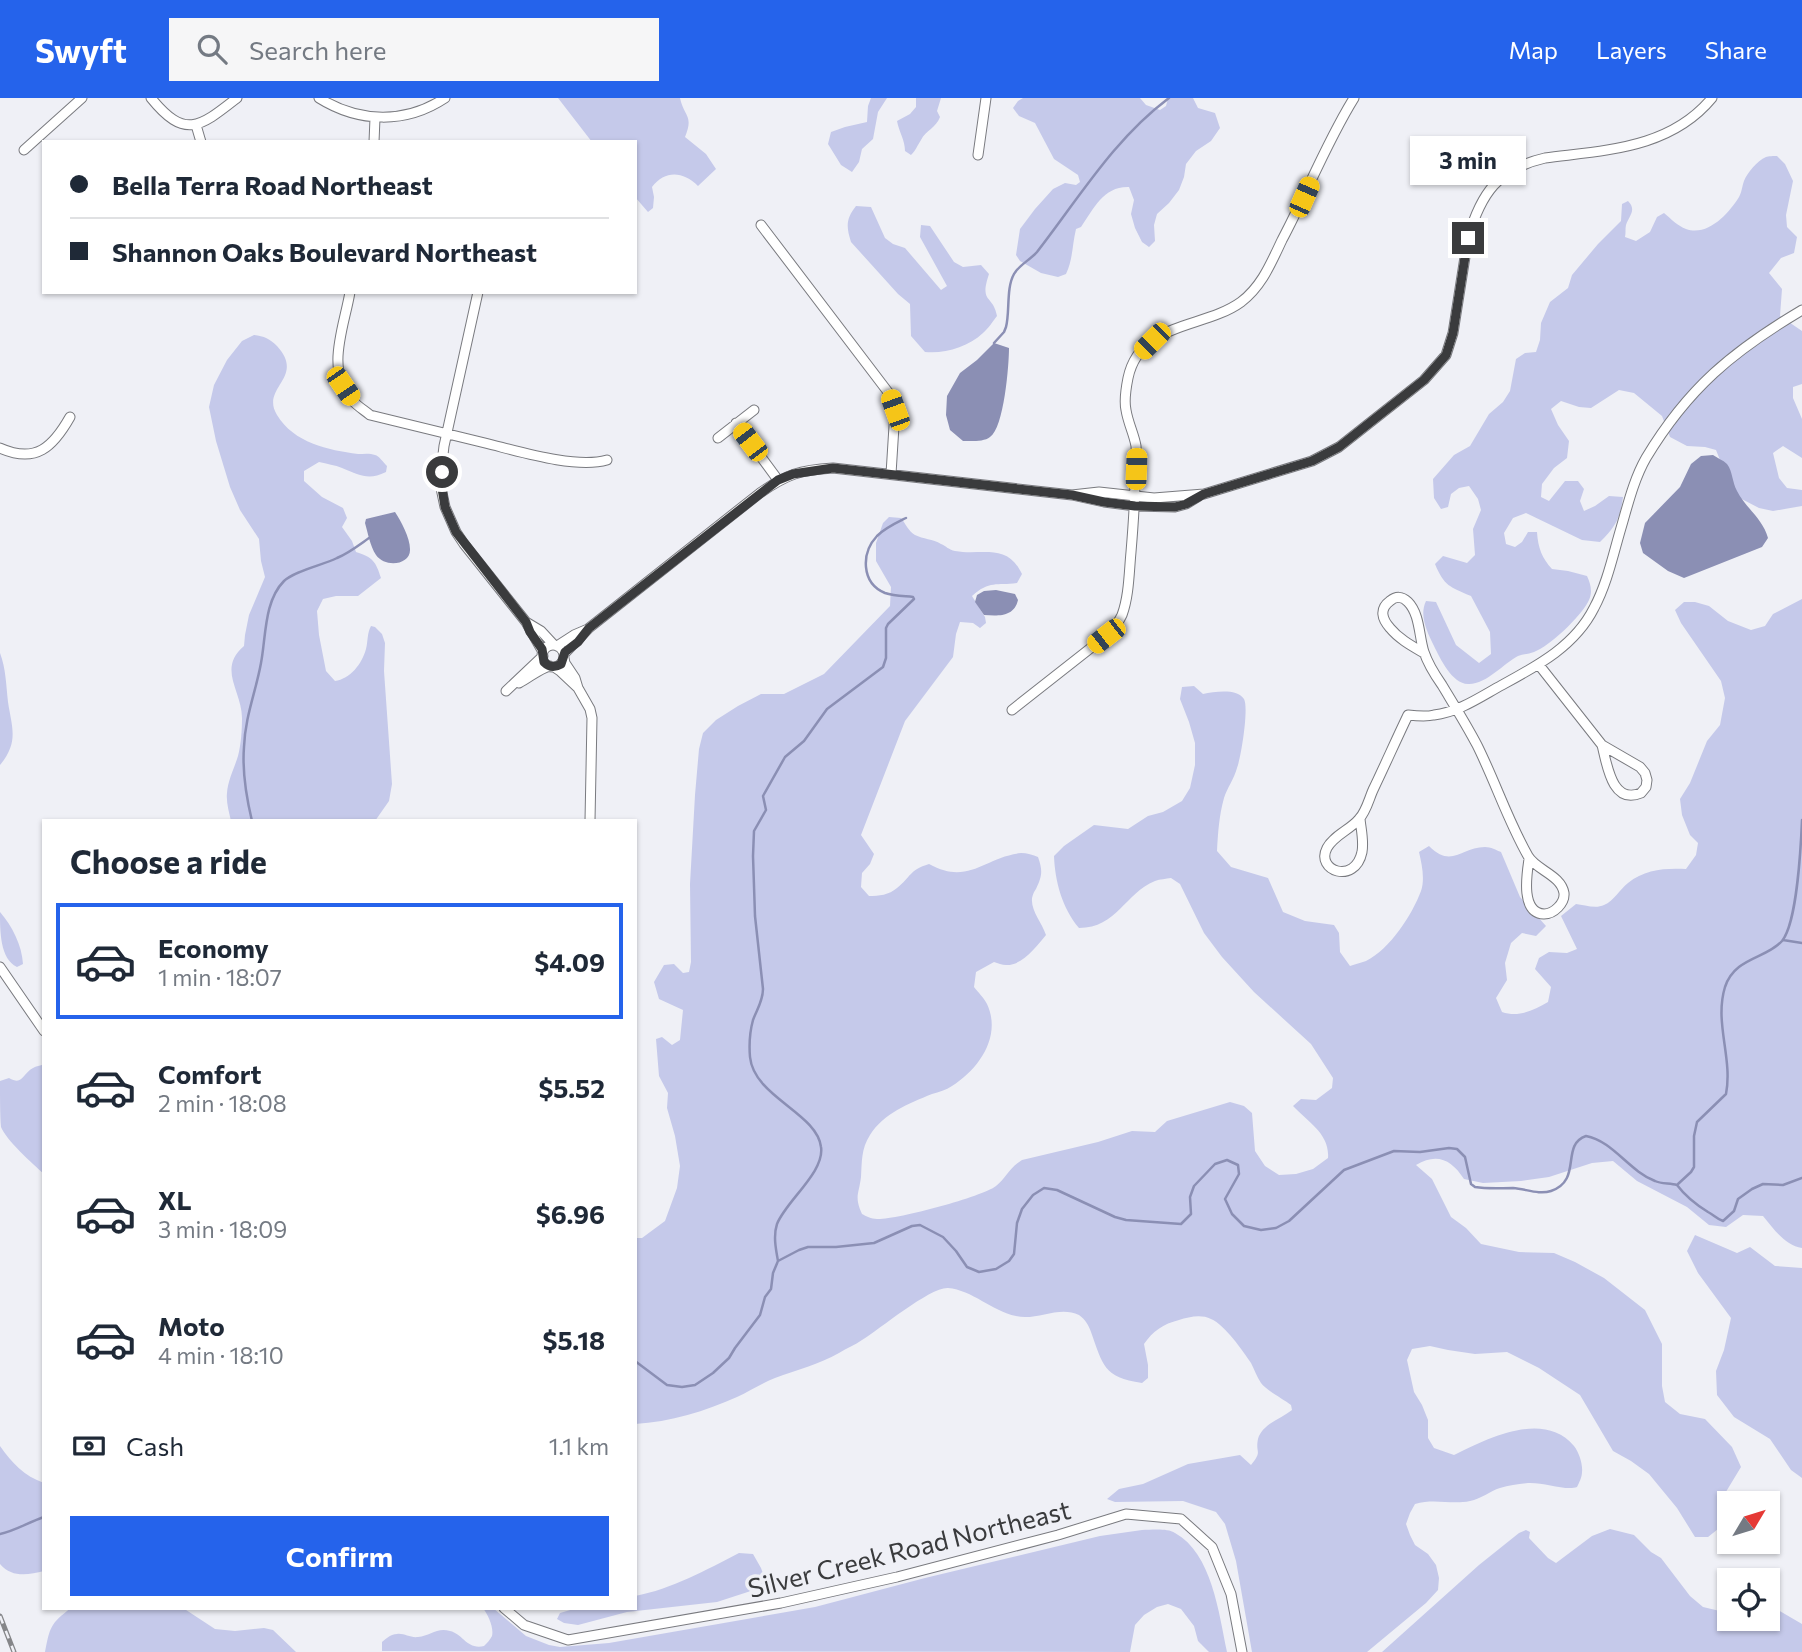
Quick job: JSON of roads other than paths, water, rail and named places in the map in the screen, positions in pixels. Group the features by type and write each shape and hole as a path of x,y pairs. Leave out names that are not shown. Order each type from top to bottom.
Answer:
{"street":[{"path":"24,150 82,98"},
{"path":"151,98 165,115 175,122 196,125 214,116 237,98"},
{"path":"319,98 345,112 375,118 414,114 445,98"},
{"path":"978,155 986,98"},
{"path":"1012,710 1106,636 1119,621 1128,591 1135,501 1136,450 1126,410 1128,377 1134,363 1146,347 1164,332 1240,303 1256,288 1354,98"},
{"path":"589,628 562,644 548,646 510,688 545,667 561,664 564,656 589,628 778,480 793,474 833,468 1072,495 1098,492 1135,501 1204,494 1312,461 1330,452 1430,374 1446,355 1453,333 1468,238 1477,211 1489,189 1520,165 1545,158 1628,147 1657,138 1687,121 1712,98"},
{"path":"374,140 375,118"},
{"path":"196,125 200,140"},
{"path":"761,225 888,392 895,410 891,474"},
{"path":"351,294 338,350 338,372 353,401 370,415 574,463 607,460"},
{"path":"478,294 447,434 442,472 445,507 464,544 526,622 543,654 544,662 560,671 579,688"},
{"path":"1360,819 1361,856 1350,870 1338,872 1331,869 1325,857 1326,849 1360,819 1408,715 1433,716 1457,710 1539,665 1576,634 1595,607 1606,579 1640,470 1674,418 1723,364 1744,347 1802,310"},
{"path":"718,438 754,410"},
{"path":"0,448 28,455 40,451 51,445 59,436 70,417"},
{"path":"736,424 778,480"},
{"path":"1424,653 1398,636 1385,622 1382,616 1383,608 1392,599 1405,599 1413,608 1424,653 1477,745 1529,859 1558,881 1564,894 1563,901 1545,914 1538,912 1526,892 1529,859"},
{"path":"526,622 561,648 565,663 590,709 590,819"},
{"path":"1539,665 1602,745 1640,767 1647,780 1641,793 1628,796 1616,788 1602,745"},
{"path":"0,967 42,1028"},
{"name":"Silver Creek Road Northeast","path":"506,1610 524,1626 569,1640 794,1601 1058,1535 1126,1514 1181,1519 1212,1547 1231,1594 1242,1652"}],"waterway":[{"path":"994,343 1006,327 1010,286 1016,271 1037,252 1114,151 1149,114 1169,98"},
{"path":"778,1261 775,1238 777,1224 817,1166 821,1147 809,1124 762,1083 754,1071 750,1057 752,1024 763,989 755,916 754,831 766,810 763,796 785,757 804,741 827,709 883,667 886,658 886,628 914,599 888,594 877,588 868,575 866,559 877,536 906,518"},
{"path":"252,819 244,775 245,736 261,663 269,609 277,589 289,577 331,561 369,538"},
{"path":"1678,1184 1694,1167 1697,1122 1726,1094 1728,1081 1722,1027 1725,987 1736,970 1775,947 1787,932 1797,883 1802,820"},
{"path":"1783,940 1802,943"},
{"path":"637,1362 667,1385 695,1385 713,1373 729,1358 760,1315 765,1297 771,1289 778,1261 808,1247 874,1243 920,1225 943,1237 967,1267 979,1272 996,1269 1009,1261 1014,1254 1017,1223 1022,1209 1033,1195 1044,1188 1057,1190 1126,1220 1181,1224 1191,1214 1190,1197 1194,1186 1215,1164 1227,1160 1238,1165 1239,1174 1225,1199 1232,1214 1244,1226 1261,1230 1276,1228 1289,1221 1344,1170 1394,1151 1457,1149 1465,1157 1471,1184 1475,1187 1546,1192 1561,1186 1569,1171 1574,1147 1578,1140 1586,1136 1605,1144 1637,1170 1657,1182 1677,1185 1695,1203 1723,1221 1734,1211 1738,1199 1752,1189 1763,1184 1783,1185 1802,1178"},
{"path":"0,1534 42,1518"}],"railway":[{"path":"0,1616 14,1652"}]}
